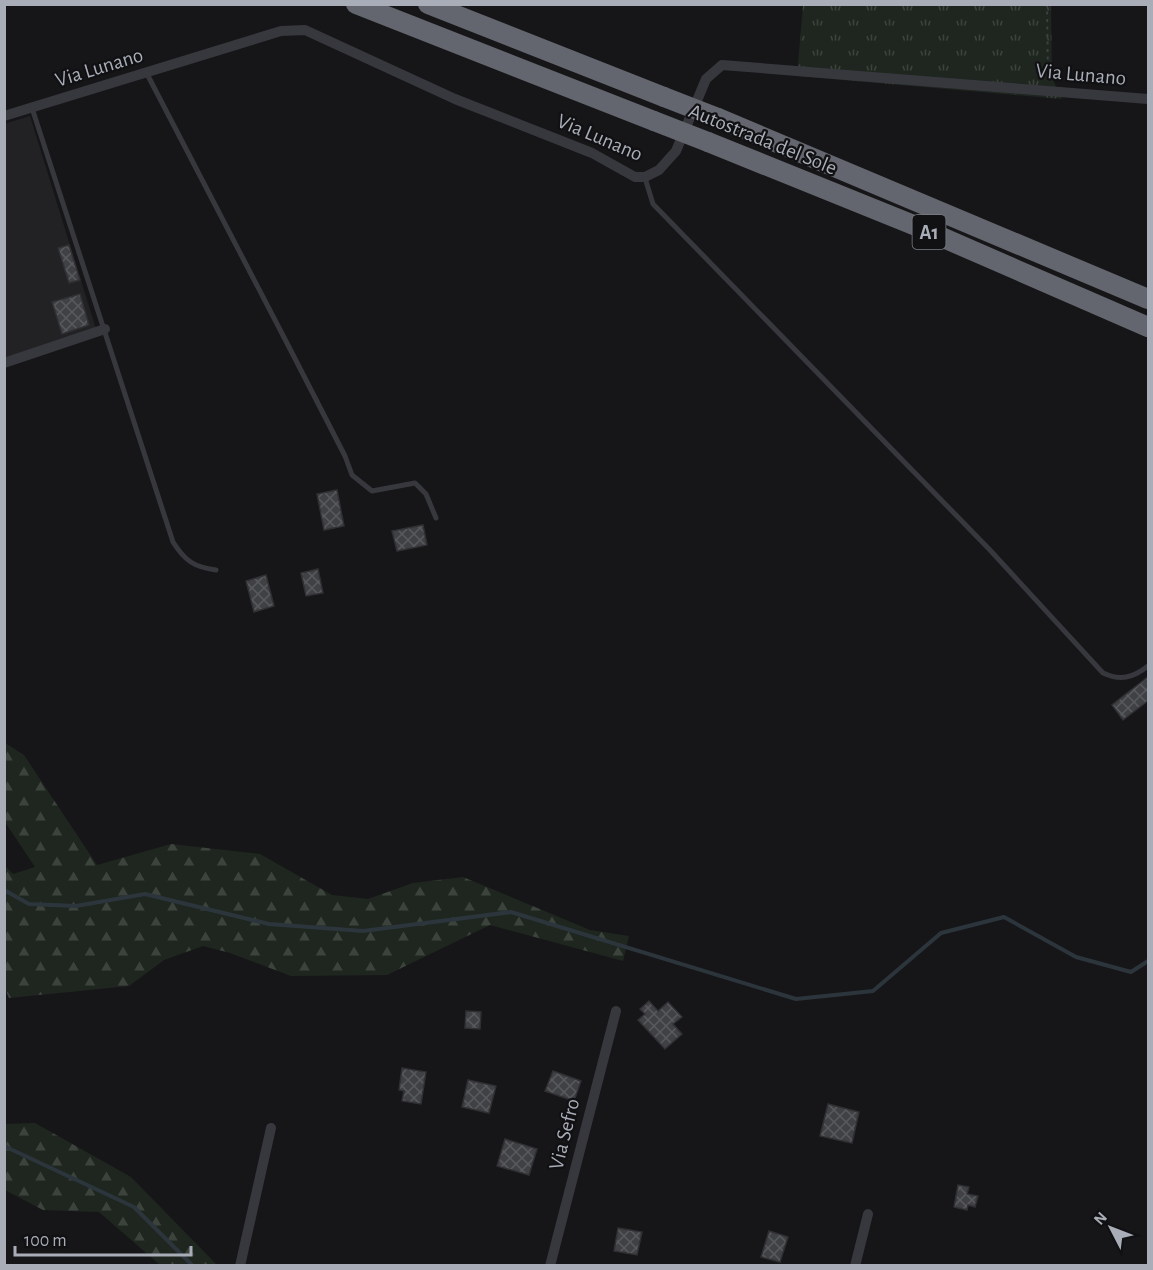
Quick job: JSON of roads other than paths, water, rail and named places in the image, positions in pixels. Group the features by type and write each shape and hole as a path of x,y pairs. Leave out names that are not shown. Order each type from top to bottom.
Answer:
{"highway":[{"name":"Autostrada del Sole","path":"356,4 916,226 1149,327"},
{"name":"Autostrada del Sole","path":"428,4 718,118 1149,299"}],"street":[{"name":"Via Lunano","path":"4,116 281,31 305,30 455,99 592,153 635,177 645,177 659,170 676,151 706,79 722,64 1149,99"},
{"path":"4,363 105,329"},
{"name":"Via Sefro","path":"550,1266 616,1011"},
{"path":"240,1266 271,1128"},
{"path":"855,1266 868,1214"}],"lane":[{"path":"146,72 335,436 352,475 372,491 415,483 426,494 436,518"},
{"path":"32,108 173,543 182,556 194,566 216,570"},
{"path":"645,177 653,204 989,549 1103,673 1120,678 1140,673 1149,666"}],"waterway":[{"path":"4,890 29,904 76,906 145,894 269,924 363,931 511,912 796,999 873,991 941,933 1004,917 1076,957 1131,972 1148,961"},
{"path":"4,1146 134,1207 193,1266"}]}
